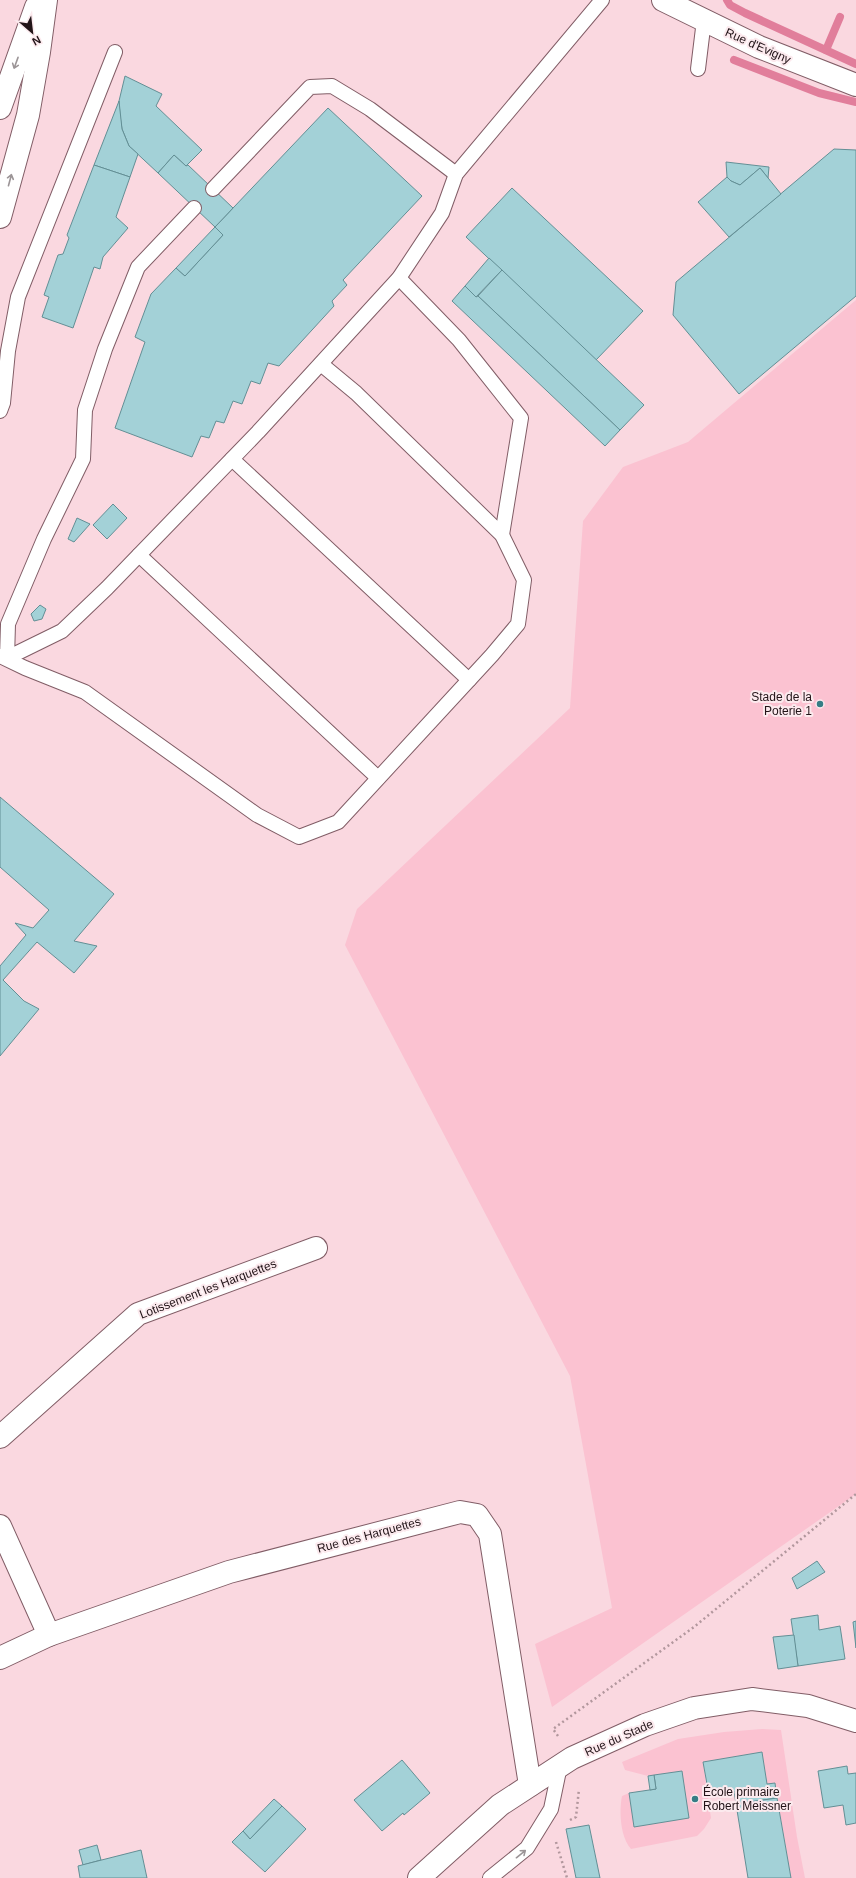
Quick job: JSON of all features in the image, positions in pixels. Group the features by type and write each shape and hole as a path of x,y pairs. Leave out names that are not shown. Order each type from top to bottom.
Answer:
{"street":[{"path":"0,108 39,0"},
{"path":"0,217 28,115 46,0"},
{"name":"Rue d'Evigny","path":"663,0 758,47 856,85"},
{"name":"Lotissement les Harquettes","path":"0,1437 138,1314 316,1248"},
{"name":"Rue des Harquettes","path":"0,1658 49,1635 229,1572 460,1512 477,1515 490,1534 530,1785"},
{"path":"0,1526 49,1635"},
{"name":"Rue du Stade","path":"419,1878 500,1805 566,1762 645,1725 687,1711 752,1699 808,1706 856,1721"}],"lane":[{"path":"4,657 62,631 139,555 321,364 399,278 442,213 456,174 602,0"},
{"path":"698,69 704,20"},
{"path":"0,411 3,403 8,351 18,297 115,52"},
{"path":"213,189 310,87 317,86 332,86 370,109 456,174"},
{"path":"4,657 8,624 44,539 83,459 85,410 105,350 138,266 194,208"},
{"path":"399,278 459,340 521,418 502,535"},
{"path":"4,657 25,668 85,692 257,815 299,838 338,822 469,680 518,624 524,580 502,535 356,393 321,364"},
{"path":"232,459 469,680"},
{"path":"139,555 378,778"},
{"path":"490,1878 527,1848 552,1809 566,1762"}],"path":[{"path":"566,1762 553,1729 694,1627 856,1494"}],"shaded area":[{"path":"856,300 856,1494 552,1707 535,1644 612,1608 570,1376 345,945 357,909 570,708 583,521 623,467 688,442"},
{"path":"762,1729 781,1730 797,1837 805,1878 791,1878 775,1783 767,1784 762,1752 703,1762 711,1818 704,1829 697,1836 631,1849 627,1844 621,1824 622,1796 629,1793 634,1827 688,1818 654,1775 648,1776 625,1770 622,1762 678,1739 724,1732"}],"building":[{"path":"125,76 162,94 156,106 202,150 186,166 174,155 158,173 129,146 122,129 119,101"},
{"path":"119,101 122,129 129,146 138,154 130,177 94,165"},
{"path":"328,108 422,196 343,280 347,285 332,301 334,306 279,366 268,363 260,384 251,381 242,404 233,401 224,423 216,421 209,438 201,436 192,457 115,428 145,342 135,337 151,294 176,268 185,276 223,235 215,227"},
{"path":"834,149 856,150 856,296 739,394 673,315 676,282"},
{"path":"174,155 186,166 188,165 233,208 215,227 158,173"},
{"path":"726,162 769,167 768,178 760,168 740,185 731,181 727,177"},
{"path":"94,165 130,177 116,217 128,228 103,257 100,269 94,267 73,328 42,317 49,297 44,295 58,255 63,254 69,238 67,235"},
{"path":"760,168 781,194 729,237 698,202 727,177 731,181 740,185"},
{"path":"512,188 643,311 596,360 466,237"},
{"path":"215,227 223,235 185,276 176,268"},
{"path":"489,258 502,270 476,297 465,286"},
{"path":"502,270 644,405 620,430 478,296"},
{"path":"465,286 476,297 478,296 620,430 605,446 452,301"},
{"path":"113,504 127,518 107,539 93,525"},
{"path":"77,518 90,524 74,542 68,539"},
{"path":"40,605 46,609 42,619 34,621 31,614"},
{"path":"0,797 114,894 74,941 97,946 74,973 37,942 3,980 24,1001 39,1009 0,1056 0,966 26,935 15,923 33,928 49,910 0,867"},
{"path":"817,1561 825,1572 797,1589 792,1578"},
{"path":"818,1615 819,1630 840,1626 845,1659 798,1666 791,1619"},
{"path":"856,1621 856,1648 853,1622"},
{"path":"794,1635 798,1666 778,1669 773,1637"},
{"path":"762,1752 767,1784 775,1783 777,1798 736,1804 734,1791 709,1795 703,1762"},
{"path":"402,1760 430,1793 382,1831 354,1800"},
{"path":"847,1766 848,1774 856,1773 856,1823 846,1825 843,1805 824,1808 818,1771"},
{"path":"682,1771 689,1818 634,1827 629,1793 656,1789 654,1775"},
{"path":"654,1775 656,1789 650,1790 648,1776"},
{"path":"777,1798 791,1878 748,1878 736,1804"},
{"path":"274,1799 282,1806 250,1839 243,1831"},
{"path":"282,1806 306,1829 265,1872 232,1842 243,1831 250,1839"},
{"path":"589,1825 600,1878 576,1878 566,1829"},
{"path":"97,1845 101,1860 83,1865 79,1850"},
{"path":"141,1850 147,1878 80,1878 78,1866"}],"waterway":[{"path":"727,0 730,5 745,13 856,64"},
{"path":"826,50 840,17"},
{"path":"734,60 819,93 856,102"}],"place":[{"name":"Stade de la Poterie 1","path":"820,704"},
{"name":"École primaire Robert Meissner","path":"695,1799"}]}
